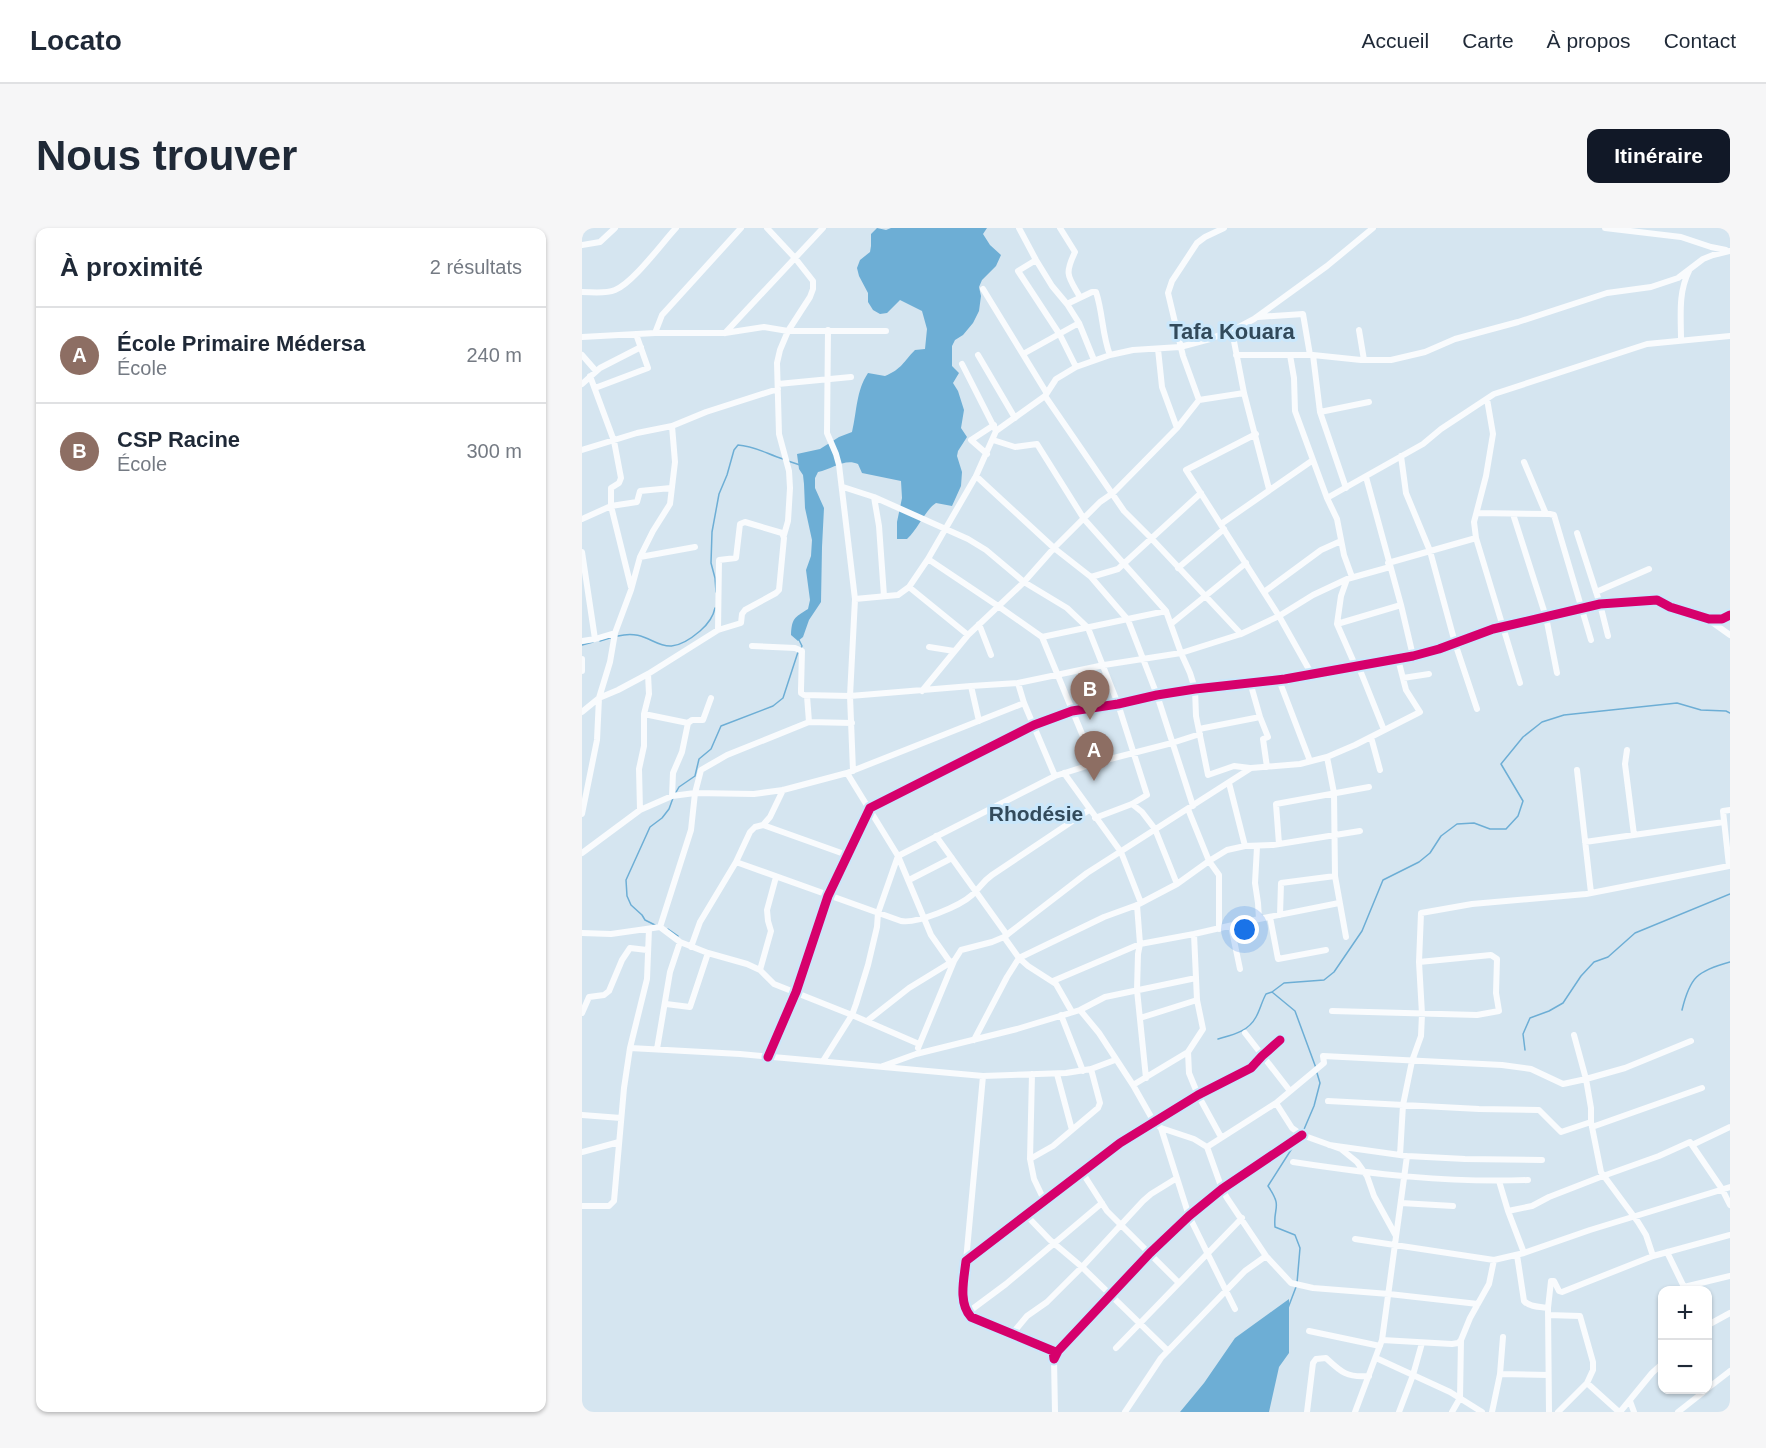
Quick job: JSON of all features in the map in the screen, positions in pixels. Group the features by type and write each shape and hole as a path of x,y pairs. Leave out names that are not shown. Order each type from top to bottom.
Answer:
{"street":[{"path":"582,245 600,242 615,228"},
{"path":"582,292 617,289 629,280 676,228"},
{"path":"655,333 662,315 741,228"},
{"path":"582,712 599,698 648,674 718,630 741,623 745,610 779,590 790,488 789,471 779,434 777,357 788,330 810,297 813,281 767,228"},
{"path":"725,333 824,228"},
{"path":"1019,228 1052,286 1067,304 1078,323 1094,360"},
{"path":"1060,228 1075,252 1067,275 1080,297"},
{"path":"1199,400 1180,347 1168,298 1169,287 1197,243 1224,228"},
{"path":"987,454 971,440 1015,418 1045,394 1056,379 1094,360 1110,355 1133,350 1180,347 1232,331 1257,317 1327,266 1373,228"},
{"path":"1605,228 1681,237 1730,251"},
{"path":"1236,355 1312,355 1391,360 1425,352 1455,339 1518,322 1607,293 1651,287 1678,278 1713,255 1730,251"},
{"path":"1036,260 1018,271 1060,335 1076,368"},
{"path":"1681,340 1680,299 1684,282 1691,268"},
{"path":"983,289 1045,394 1125,511 1240,633"},
{"path":"1067,304 1096,292 1103,322 1104,339 1110,355"},
{"path":"1257,317 1303,314 1312,355 1320,412 1346,488"},
{"path":"1023,354 1078,323"},
{"path":"582,337 655,333 725,333 764,327 788,330 886,331"},
{"path":"828,330 827,433 836,454 843,488 855,599 850,696 852,723 850,772 898,856 923,919 936,944 952,962"},
{"path":"1359,330 1364,360"},
{"path":"1232,331 1244,393 1269,489"},
{"path":"595,388 648,368 636,334"},
{"path":"1327,498 1423,444 1441,429 1497,393 1647,344 1730,336"},
{"path":"582,384 596,371 641,347"},
{"path":"1158,349 1162,387 1177,428"},
{"path":"582,355 596,371"},
{"path":"978,355 1015,418"},
{"path":"1290,355 1294,378 1295,411 1337,519 1350,578 1341,596 1337,624 1384,730"},
{"path":"855,599 898,595 909,587 928,559 987,454 995,428 962,364"},
{"path":"590,376 614,441 621,478 619,483 611,488 611,506 631,590"},
{"path":"582,450 637,433 672,426 778,387 851,377"},
{"path":"922,691 968,635 1177,428 1199,400 1244,393"},
{"path":"1487,399 1493,434 1486,476 1474,522 1476,538 1520,683"},
{"path":"1320,412 1369,402"},
{"path":"582,814 597,740 599,698 610,662 615,633 640,557 668,508 675,462 672,426"},
{"path":"1256,434 1186,470 1280,616 1311,673"},
{"path":"993,440 1015,447 1037,444 1084,519 1166,611 1195,689 1196,716 1208,775 1234,766 1251,768 1300,764 1327,757 1420,712 1406,690 1398,658"},
{"path":"1401,456 1406,493 1430,551 1455,643 1477,709"},
{"path":"1178,568 1222,527 1269,489 1313,460"},
{"path":"1524,462 1546,514"},
{"path":"976,476 1054,548 1091,577 1128,620 1157,695 1190,807 1209,861 1219,875 1219,929"},
{"path":"1366,477 1413,656"},
{"path":"582,519 611,506 637,502 640,492 671,488"},
{"path":"843,488 874,497 986,550 1024,582 1067,608 1088,628 1118,704 1147,795 1132,804 1095,818"},
{"path":"1091,577 1118,569 1201,493"},
{"path":"874,497 879,526 884,596"},
{"path":"1477,513 1552,514 1555,517 1591,640"},
{"path":"1513,514 1546,617 1557,673"},
{"path":"718,630 720,560 736,558 740,524 745,522 784,535"},
{"path":"1577,533 1608,636"},
{"path":"752,646 795,648 802,651 801,693 807,696 850,696 1018,683 1104,665 1181,653 1240,633 1280,616 1313,595 1350,578 1476,538"},
{"path":"1264,592 1322,550 1341,541"},
{"path":"640,557 695,547"},
{"path":"582,552 596,639"},
{"path":"928,559 1042,638 1095,763"},
{"path":"1171,624 1246,563"},
{"path":"1596,592 1649,569"},
{"path":"909,587 968,635"},
{"path":"768,1057 796,992 828,896 870,808 1034,725 1072,711 1157,695 1279,680 1413,656 1493,629 1600,604 1657,600 1670,607 1709,619 1722,619 1730,615"},
{"path":"1337,624 1401,606"},
{"path":"1042,638 1166,611"},
{"path":"1709,619 1730,635"},
{"path":"979,624 991,655"},
{"path":"582,641 615,633"},
{"path":"929,647 954,651"},
{"path":"582,659 582,670"},
{"path":"640,810 638,777 644,736 644,714 649,694 648,674"},
{"path":"1403,678 1429,674"},
{"path":"1279,680 1310,761"},
{"path":"1250,682 1268,737 1263,739 1267,767"},
{"path":"1018,683 1024,703 1055,776"},
{"path":"971,686 979,721"},
{"path":"807,696 808,722"},
{"path":"644,714 688,723 692,720 703,720 711,698"},
{"path":"582,853 640,810 672,796 695,793 754,794 783,790 850,772 1024,703"},
{"path":"823,1062 852,1015 868,965 878,913 898,856 1055,776 1172,743 1200,731 1260,717"},
{"path":"660,927 691,830 695,793 700,774 705,767 727,755 808,722 852,723"},
{"path":"672,796 673,773 684,746 688,723"},
{"path":"1371,737 1380,770"},
{"path":"1627,750 1625,764 1634,835"},
{"path":"1327,757 1334,793 1335,876 1346,937"},
{"path":"867,1021 908,989 952,962 963,949 986,944 1006,936 1087,873 1251,768"},
{"path":"1577,770 1591,893"},
{"path":"1064,773 1121,852 1139,904 1140,944 1137,990 1146,1078"},
{"path":"1229,783 1245,846"},
{"path":"1279,844 1276,804 1369,787"},
{"path":"691,947 700,922 736,862 752,829 763,825 772,815 783,790"},
{"path":"1132,804 1142,812 1155,829 1177,884"},
{"path":"736,862 905,922 923,919 963,902 976,891 981,882 1089,810"},
{"path":"1400,1155 1403,1105 1412,1061 1421,1036 1419,962 1421,913 1472,904 1591,893 1730,867 1723,812 1730,810"},
{"path":"1586,842 1724,822"},
{"path":"763,825 847,855"},
{"path":"974,1040 1019,958 1104,917 1139,904 1177,884 1227,850 1360,831"},
{"path":"936,836 976,891 1019,958 1035,972 1053,981 1072,1012"},
{"path":"1257,847 1255,883 1259,919"},
{"path":"909,880 952,858"},
{"path":"1281,915 1281,884 1335,876"},
{"path":"760,970 771,931 767,910 776,877"},
{"path":"1053,981 1140,944 1339,903"},
{"path":"1270,917 1278,959 1326,950"},
{"path":"1232,926 1240,969"},
{"path":"582,933 611,934 660,927 691,947 747,964 760,970 774,984 919,1044"},
{"path":"582,1206 609,1206 613,1203 630,1047 647,979 649,929"},
{"path":"1132,1085 1188,1052 1203,1029 1197,1000 1194,934"},
{"path":"657,1049 670,972 680,942"},
{"path":"582,1013 590,997 604,995 609,991 622,960 630,948 647,950"},
{"path":"666,1004 690,1007 708,953"},
{"path":"1332,1011 1477,1016 1499,1011 1496,993 1497,959 1491,955 1419,962"},
{"path":"916,1054 952,962"},
{"path":"880,1067 916,1054 1080,1010 1105,997 1196,978"},
{"path":"1140,1018 1197,1000"},
{"path":"1080,1010 1099,1033 1154,1122 1161,1128 1199,1141 1207,1147 1222,1189 1266,1256 1291,1283 1301,1287 1478,1304"},
{"path":"1060,1015 1083,1071"},
{"path":"1245,1033 1290,1091"},
{"path":"1574,1035 1586,1078 1598,1159 1603,1176 1635,1216 1646,1235 1653,1256"},
{"path":"966,1261 1120,1143 1198,1095 1251,1068 1280,1040"},
{"path":"1207,1147 1276,1103 1324,1063 1323,1056 1502,1065 1531,1069 1563,1084 1625,1068 1691,1041"},
{"path":"630,1047 983,1076 1083,1071 1115,1060"},
{"path":"1188,1052 1189,1073 1221,1137"},
{"path":"1030,1160 1053,1146 1099,1106 1091,1069"},
{"path":"1032,1074 1030,1160 1034,1179 1044,1200"},
{"path":"1057,1074 1072,1130"},
{"path":"983,1076 963,1305 971,1317 1053,1351 1055,1412"},
{"path":"1328,1101 1539,1110 1561,1132 1702,1088"},
{"path":"1276,1103 1292,1128 1302,1135 1345,1152 1357,1162 1397,1237"},
{"path":"582,1115 621,1118"},
{"path":"1508,1211 1532,1206 1549,1197 1638,1165 1730,1127"},
{"path":"1161,1128 1189,1216 1235,1309"},
{"path":"1054,1359 1058,1351 1111,1294 1189,1216 1222,1189 1302,1135"},
{"path":"582,1152 619,1142"},
{"path":"1329,1144 1407,1156 1542,1160"},
{"path":"1692,1144 1730,1205"},
{"path":"1355,1412 1381,1343 1407,1156"},
{"path":"1293,1161 1364,1173 1405,1177 1480,1182 1528,1180"},
{"path":"1082,1172 1102,1203 1120,1224 1179,1283"},
{"path":"1012,1334 1027,1316 1047,1302 1082,1267 1120,1224 1151,1194 1178,1178"},
{"path":"1499,1181 1520,1254 1526,1304 1548,1312 1577,1315 1582,1321 1593,1362 1593,1370 1587,1383 1558,1412"},
{"path":"1355,1239 1494,1260 1520,1254 1730,1187"},
{"path":"967,1313 1006,1284 1102,1203"},
{"path":"1401,1203 1453,1206"},
{"path":"1026,1215 1168,1351"},
{"path":"1116,1348 1242,1218"},
{"path":"1549,1412 1548,1312 1551,1281 1554,1281 1559,1291 1562,1292 1653,1256 1730,1235"},
{"path":"1667,1252 1683,1286"},
{"path":"1125,1412 1161,1358 1245,1271 1266,1256"},
{"path":"1452,1412 1460,1398 1461,1340 1489,1284 1494,1260"},
{"path":"1695,1286 1730,1276"},
{"path":"1712,1322 1730,1313"},
{"path":"1309,1331 1381,1343 1452,1344 1461,1340"},
{"path":"1492,1412 1500,1374 1503,1337"},
{"path":"1399,1412 1422,1343"},
{"path":"1307,1412 1313,1363 1316,1359 1326,1358 1344,1374 1358,1377 1369,1376"},
{"path":"1376,1358 1460,1398 1482,1412"},
{"path":"1587,1383 1619,1412 1658,1368"},
{"path":"1712,1385 1730,1371"},
{"path":"1500,1374 1548,1375"},
{"path":"1678,1412 1701,1394"},
{"path":"1630,1401 1634,1412"}],"water":[{"path":"877,228 886,230 891,228 987,228 983,234 990,245 1001,255 996,266 982,280 979,287 981,296 979,311 973,323 963,335 955,340 952,346 952,366 959,373 953,383 964,410 961,428 967,437 957,456 962,472 961,486 952,506 936,503 907,539 897,539 897,522 902,498 901,481 862,473 858,464 853,462 818,472 815,478 815,488 824,508 821,602 809,620 803,637 798,641 791,635 791,629 795,619 808,609 810,600 806,570 811,556 812,540 805,508 803,475 799,469 797,454 820,449 852,432 859,394 868,373 885,376 899,368 915,350 925,349 927,329 922,311 900,300 887,313 880,314 873,310 868,302 868,293 857,268 860,260 870,252 871,234"},
{"path":"1289,1299 1289,1353 1279,1367 1269,1412 1180,1412 1204,1383 1235,1338"}],"waterway":[{"path":"716,592 711,563 712,532 719,494 734,450 738,445 744,446 783,459"},
{"path":"788,461 800,465"},
{"path":"618,636 631,634 666,646 675,646 703,629 715,608"},
{"path":"600,641 613,637"},
{"path":"799,640 801,648"},
{"path":"582,645 593,642"},
{"path":"675,794 679,787 695,776 699,759 711,749 721,726 773,706 783,698 798,652"},
{"path":"1218,1039 1249,1026 1256,1017 1266,994 1284,983 1324,980 1334,972 1362,931 1383,880 1419,862 1430,853 1441,836 1457,824 1474,823 1490,829 1506,829 1518,816 1523,801 1501,764 1523,737 1542,722 1564,715 1677,703 1701,710 1730,713"},
{"path":"655,925 645,920 631,905 627,896 626,880 650,827 662,818 673,798"},
{"path":"1525,1050 1523,1034 1530,1018 1563,1003 1581,976 1594,962 1608,957 1635,933 1730,894"},
{"path":"668,929 678,936"},
{"path":"1682,1010 1688,990 1697,977 1702,972 1730,962"},
{"path":"1272,992 1295,1011 1316,1068"},
{"path":"1302,1134 1314,1106 1320,1083 1317,1073"},
{"path":"1296,1142 1268,1186 1276,1203 1275,1227 1295,1235 1300,1248 1297,1283"},
{"path":"1288,1308 1296,1287"}],"cycle path":[{"path":"768,1057 796,992 828,896 870,808 1034,725 1072,711 1157,695 1285,679 1413,656 1493,629 1600,604 1657,600 1670,607 1709,619 1722,619 1730,615"},
{"path":"1280,1040 1251,1068 1198,1095 1120,1143 966,1261 963,1298 967,1311 971,1317 1053,1351 1054,1359 1058,1351 1150,1253 1189,1216 1222,1189 1302,1135"}],"place":[{"name":"CSP Racine","path":"1090,720"},
{"name":"École Primaire Médersa","path":"1094,781"}],"district":[{"name":"Tafa Kouara","path":"1232,331"},
{"name":"Rhodésie","path":"1036,813"}]}
